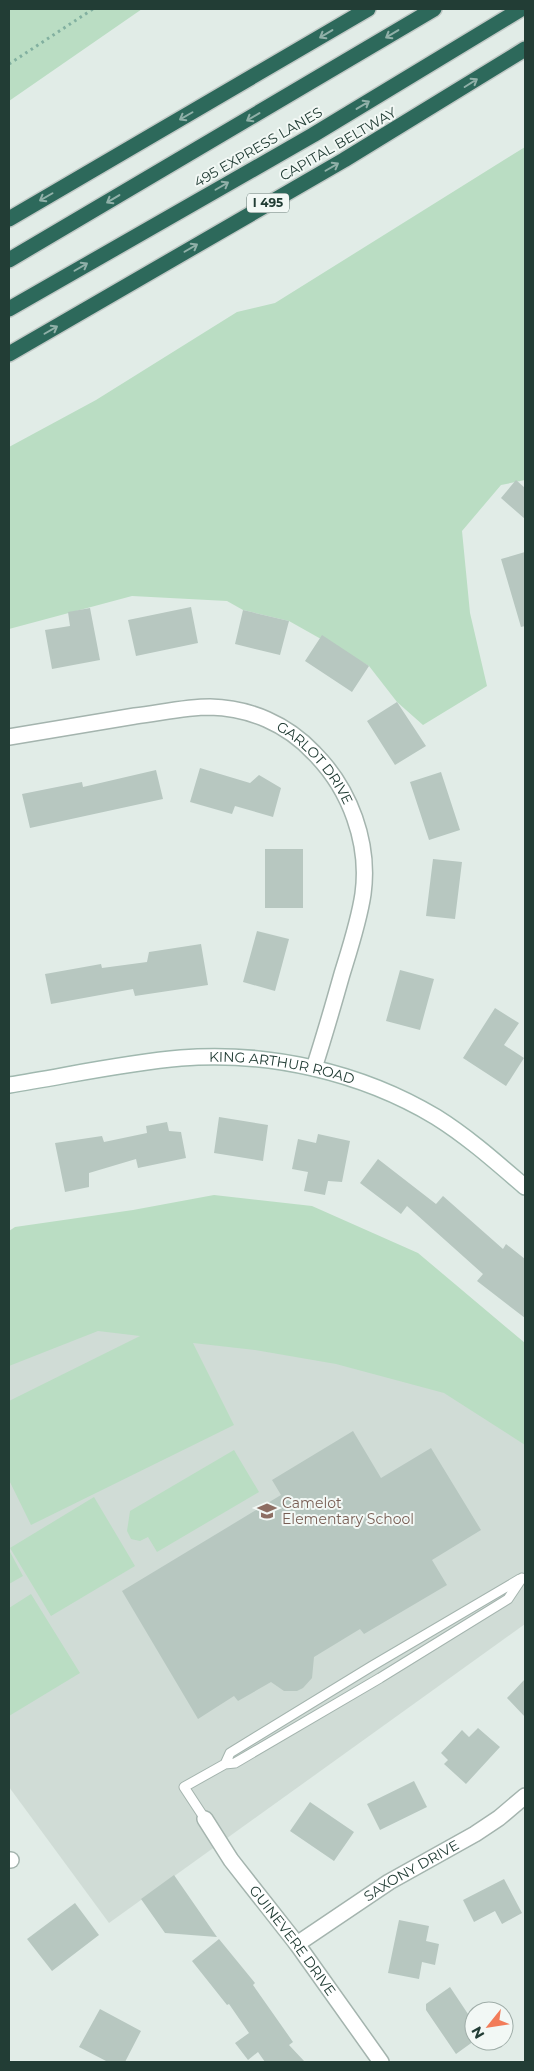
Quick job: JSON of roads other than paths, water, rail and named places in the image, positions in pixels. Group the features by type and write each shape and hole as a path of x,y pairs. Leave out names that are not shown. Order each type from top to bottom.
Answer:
{"highway":[{"path":"9,219 368,9"},
{"name":"495 EXPRESS LANES","path":"9,260 434,9"},
{"name":"495 EXPRESS LANES","path":"9,309 313,135 521,9"},
{"name":"CAPITAL BELTWAY","path":"9,354 344,160 525,49"}],"street":[{"name":"GARLOT DRIVE","path":"9,737 170,711 210,707 237,710 261,717 284,728 305,742 325,763 341,786 353,812 361,841 364,872 363,894 353,937 314,1068"},
{"name":"KING ARTHUR ROAD","path":"9,1085 182,1058 274,1061 314,1068 361,1082 397,1096 436,1117 472,1142 525,1187"},
{"name":"SAXONY DRIVE","path":"297,1944 389,1882 483,1829 525,1796"},
{"name":"GUINEVERE DRIVE","path":"205,1819 231,1860 297,1944 381,2062"}],"lane":[{"path":"205,1819 184,1788 225,1764 235,1763 508,1600 522,1578 372,1666 230,1753 225,1764"}],"place":[{"name":"Camelot Elementary School","path":"267,1511"}]}
